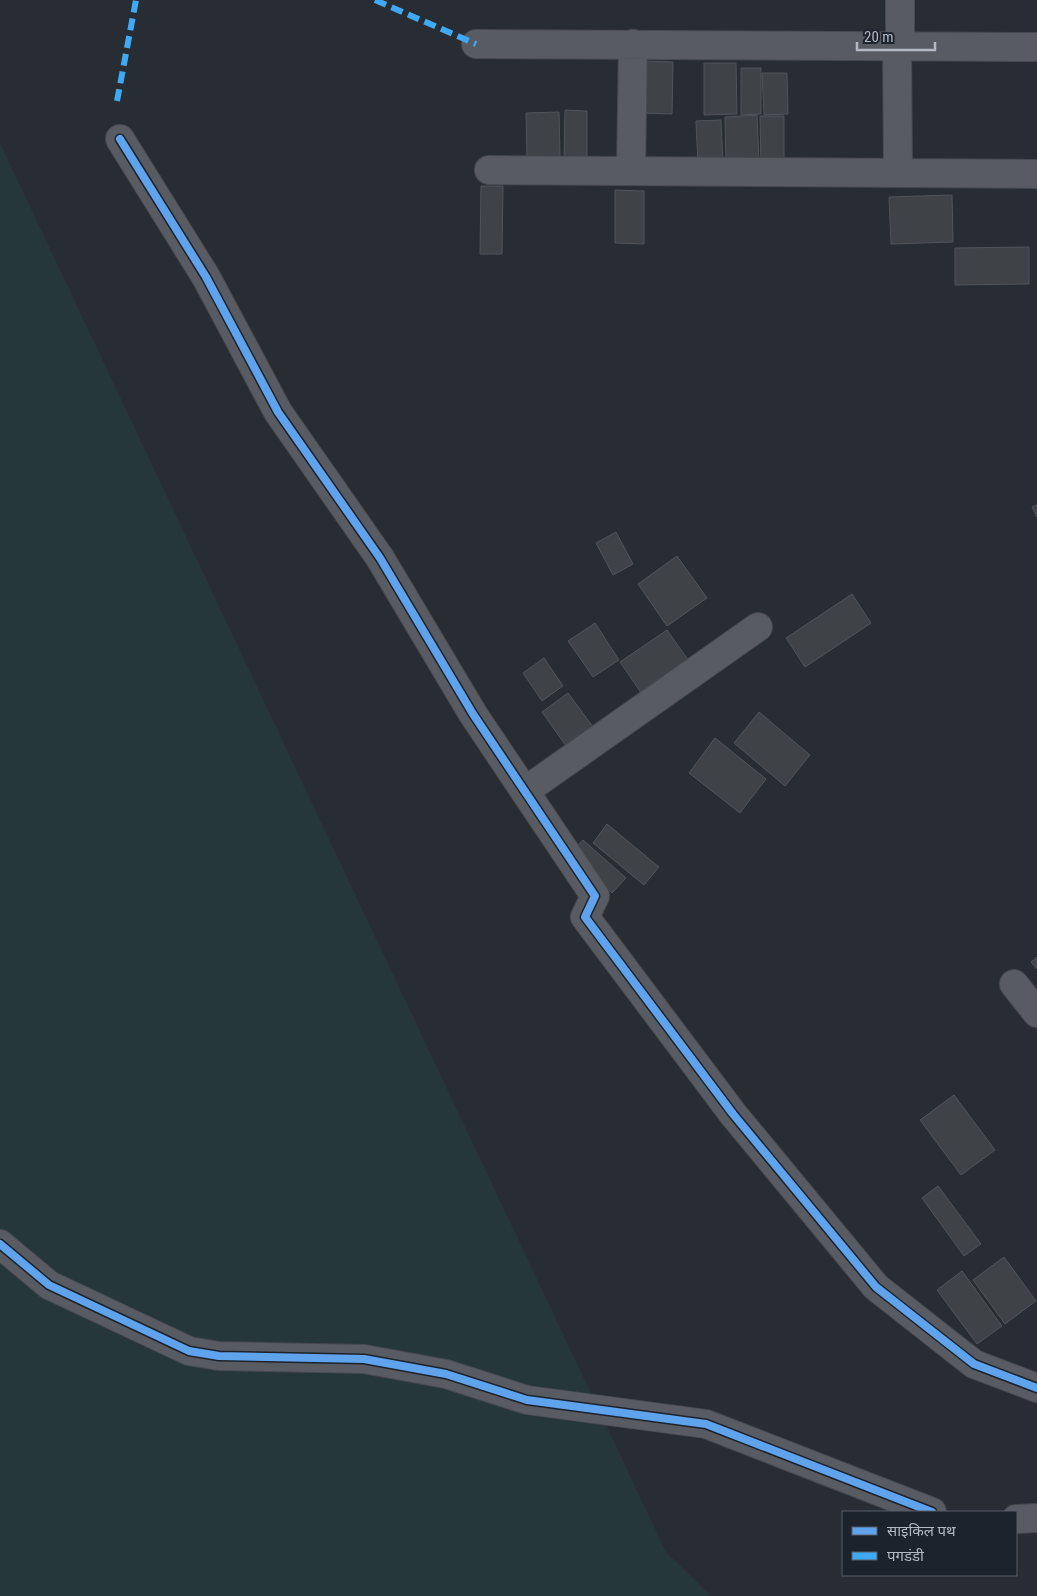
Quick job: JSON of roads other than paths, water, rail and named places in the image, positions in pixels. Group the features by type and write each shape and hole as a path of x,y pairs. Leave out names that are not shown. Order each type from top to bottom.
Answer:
{"street":[{"path":"898,172 900,0"},
{"path":"476,44 1037,47"},
{"path":"631,171 633,44"},
{"path":"120,139 206,277 278,412 380,558 473,714 595,896 585,917 733,1114 876,1287 974,1364 1037,1388"},
{"path":"489,170 1037,174"},
{"path":"524,791 758,627"},
{"path":"1014,984 1037,1013"},
{"path":"0,1244 49,1285 189,1351 219,1356 364,1359 446,1374 527,1400 706,1424 929,1511"},
{"path":"1017,1519 1037,1518"}]}
